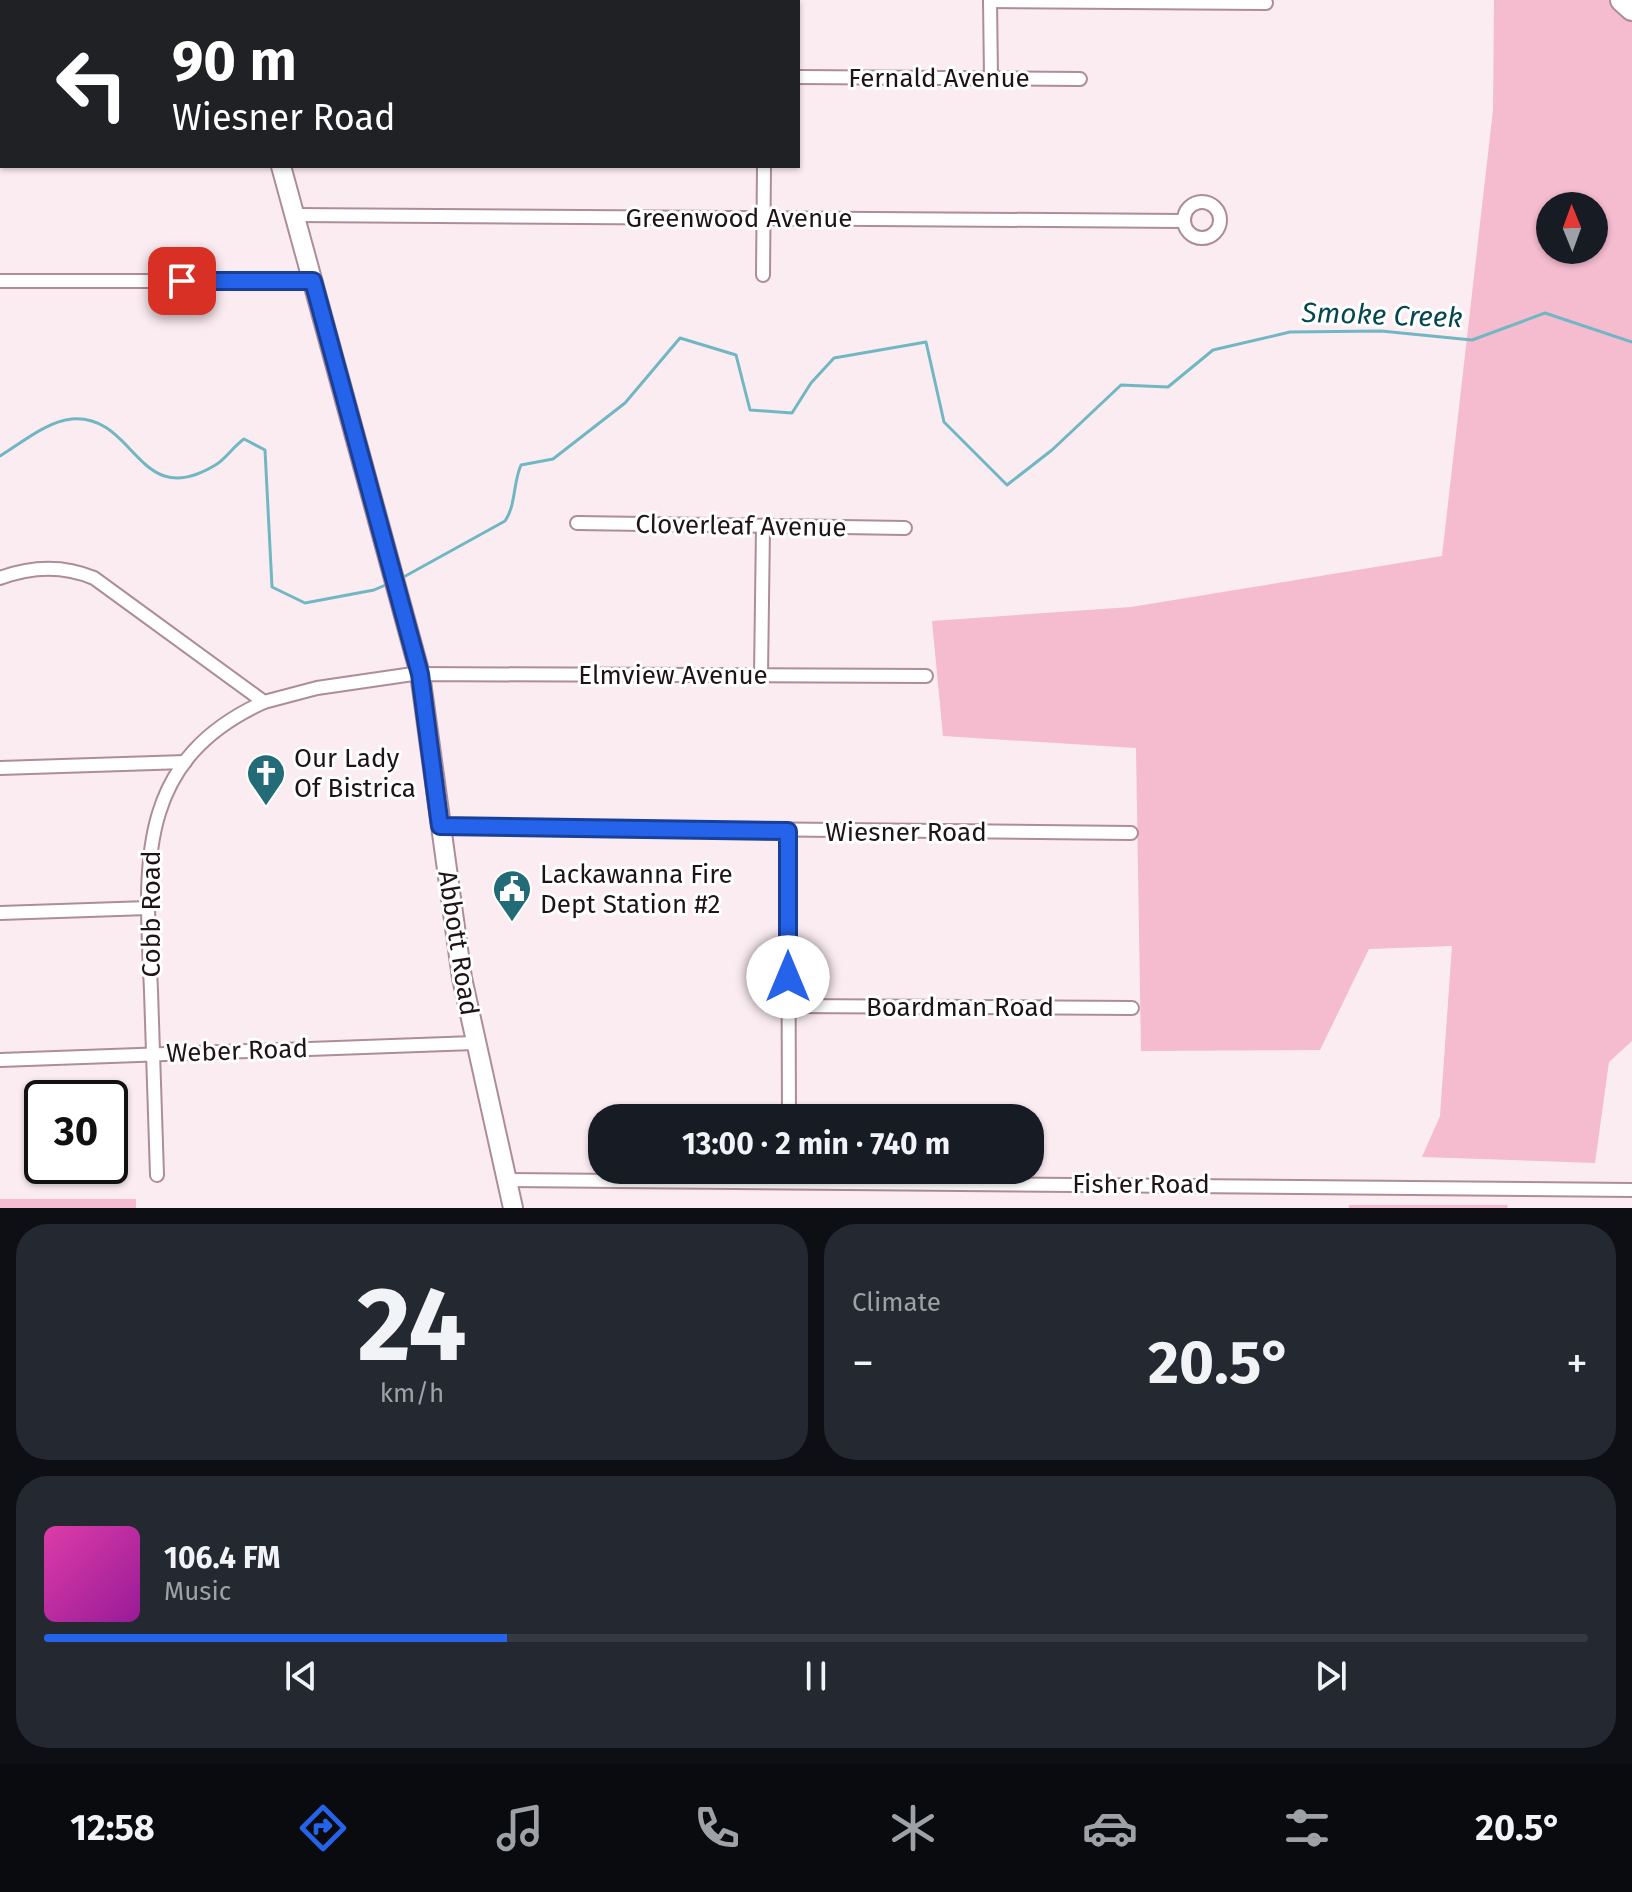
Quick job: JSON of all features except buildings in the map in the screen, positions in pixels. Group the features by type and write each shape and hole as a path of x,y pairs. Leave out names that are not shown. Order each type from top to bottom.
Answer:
{"highway":[{"path":"1622,0 1632,9"}],"street":[{"path":"991,77 990,1 1266,3"},
{"name":"Fernald Avenue","path":"800,77 1080,79"},
{"name":"Abbott Road","path":"282,168 420,674 474,1043 513,1208"},
{"path":"763,275 764,168"},
{"name":"Greenwood Avenue","path":"294,215 1184,221"},
{"path":"0,281 313,281"},
{"name":"Cloverleaf Avenue","path":"577,523 905,528"},
{"path":"761,675 763,527"},
{"path":"0,578 42,568 65,569 94,578 264,702"},
{"name":"Elmview Avenue","path":"264,702 317,688 420,674 926,676"},
{"name":"Cobb Road","path":"157,1175 148,908 151,838 166,793 185,762 226,723 264,702"},
{"path":"0,768 185,762"},
{"name":"Wiesner Road","path":"440,826 1131,833"},
{"path":"788,831 789,1104"},
{"path":"0,913 148,908"},
{"name":"Boardman Road","path":"788,1006 1132,1008"},
{"name":"Weber Road","path":"0,1060 474,1043"},
{"name":"Fisher Road","path":"506,1180 588,1179"},
{"name":"Fisher Road","path":"1044,1180 1632,1190"}],"shaded area":[{"path":"1494,0 1632,0 1632,1041 1609,1062 1595,1163 1422,1157 1440,1116 1452,946 1369,949 1320,1050 1141,1051 1136,748 943,736 932,621 1131,607 1442,556 1493,110"},
{"path":"0,1199 136,1199 136,1208 0,1208"},
{"path":"1349,1205 1508,1205 1507,1208 1349,1208"}],"waterway":[{"name":"Smoke Creek","path":"400,579 505,521 521,465 553,459 625,403 680,338 736,355 750,410 792,413 811,383 834,358 926,342 944,422 1007,485 1052,450 1121,385 1168,387 1213,350 1290,332 1381,331 1472,340 1545,313 1632,342"},
{"name":"Smoke Creek","path":"0,456 44,428 72,419 94,422 111,431 153,470 170,477 190,476 217,464 244,439 265,450 272,587 305,603 374,590 390,583"}],"place":[{"name":"Our Lady Of Bistrica","path":"266,807"},
{"name":"Lackawanna Fire Dept Station #2","path":"512,923"}],"route":[{"path":"182,281 313,281 420,674 440,826 788,831 788,977"}]}
